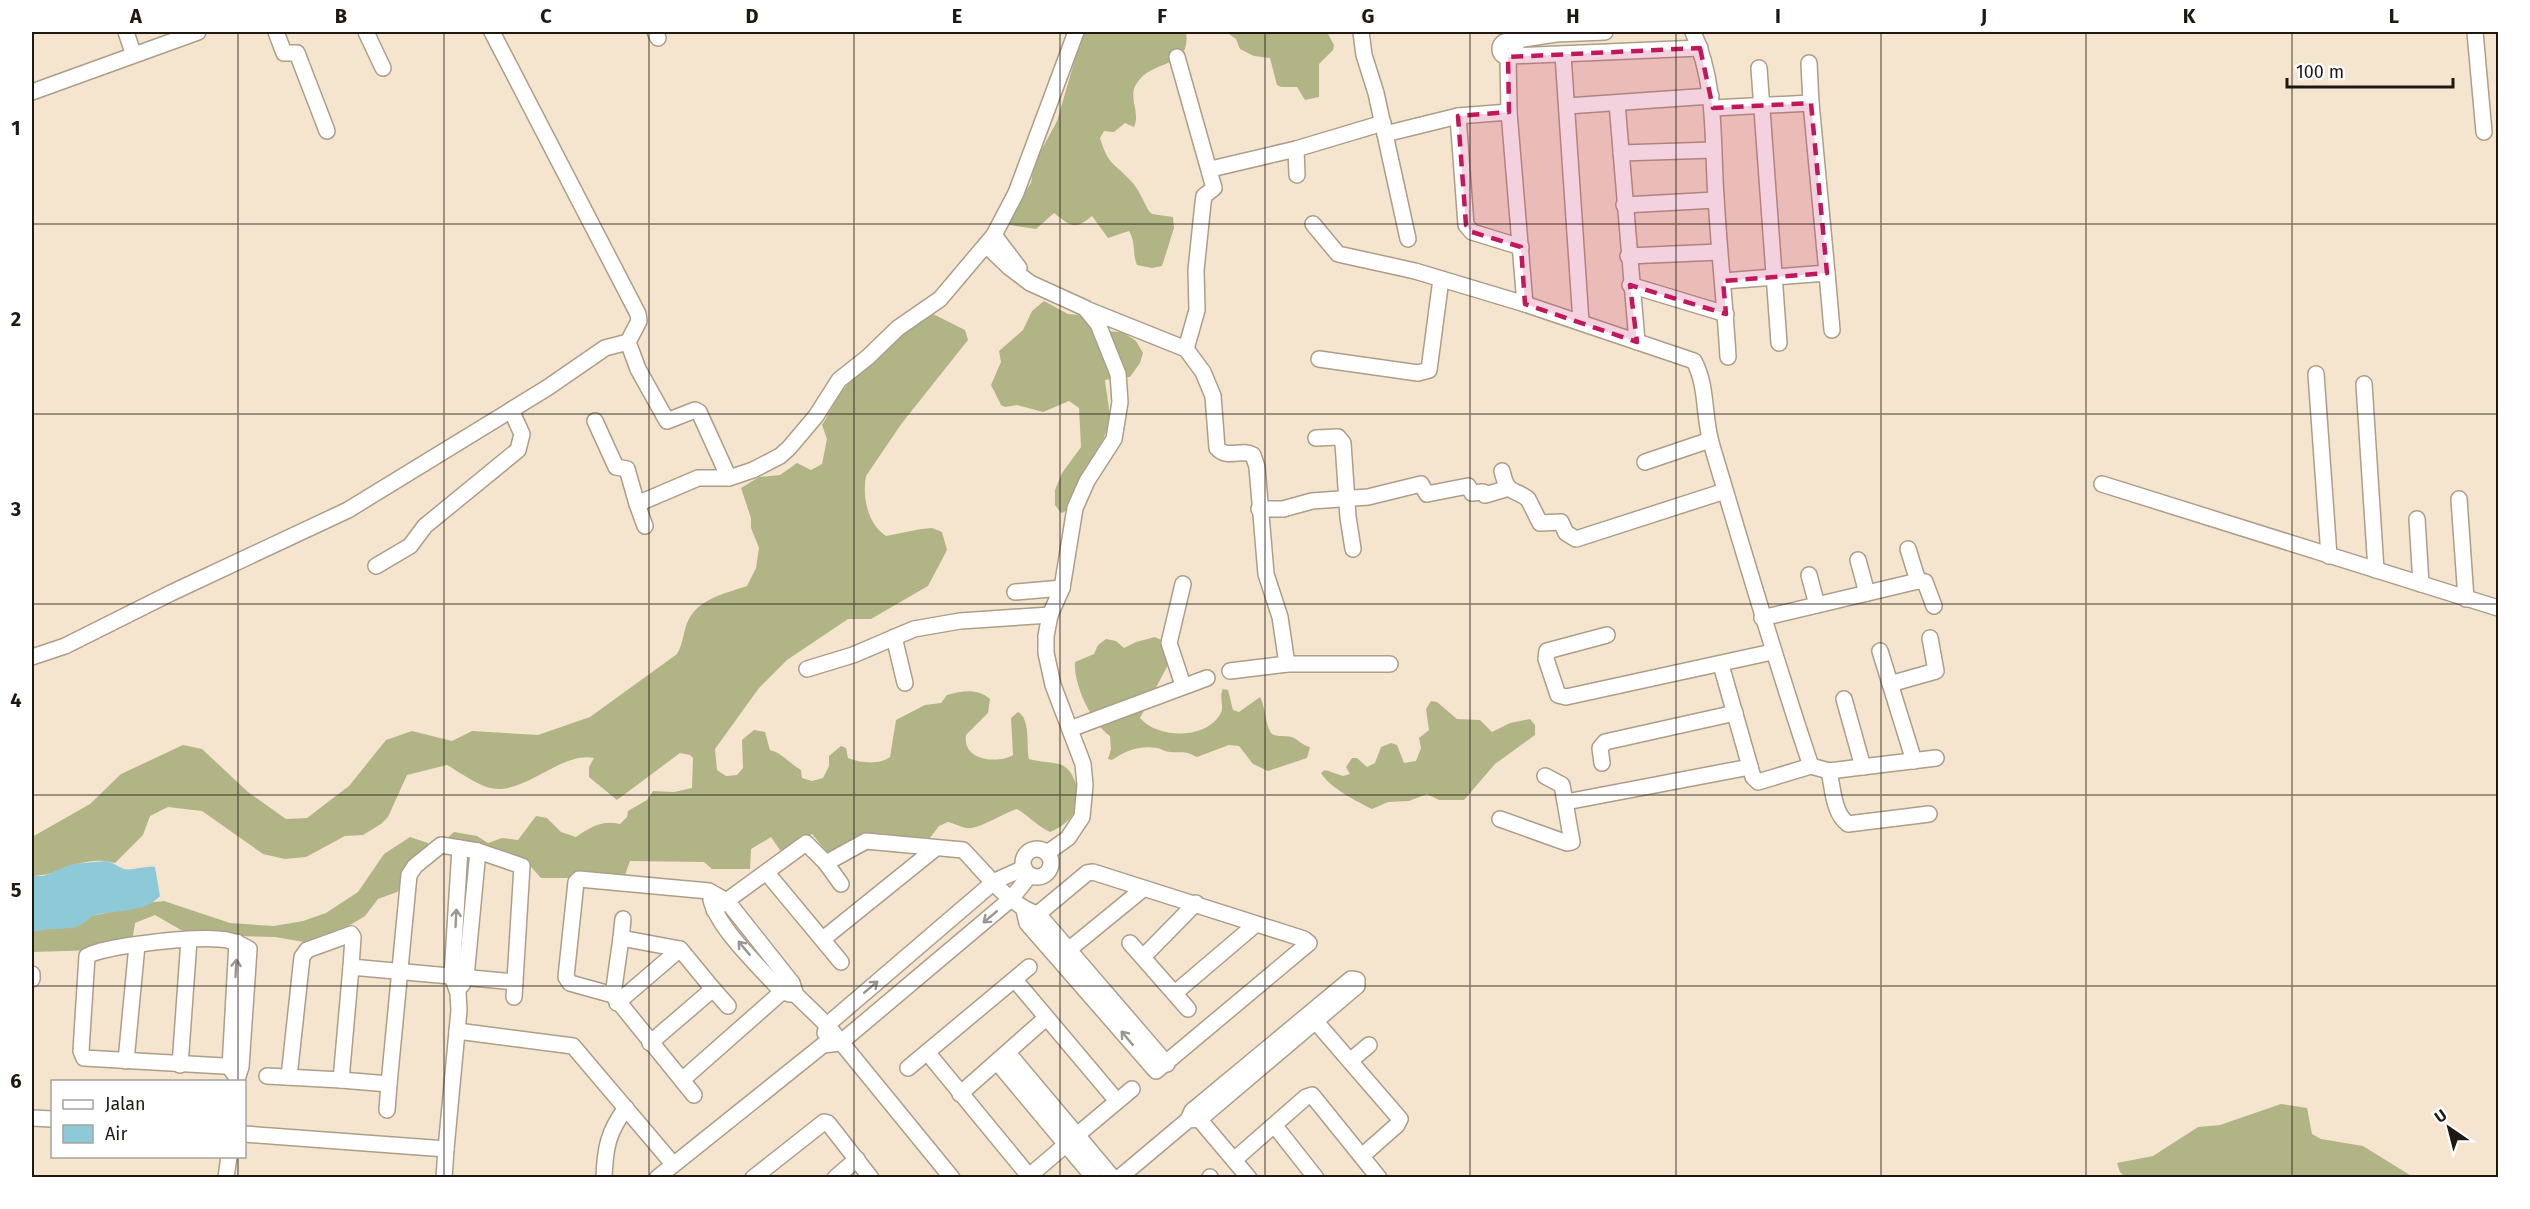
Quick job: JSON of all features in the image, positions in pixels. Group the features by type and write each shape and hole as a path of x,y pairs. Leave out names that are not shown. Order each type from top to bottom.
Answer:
{"street":[{"path":"126,32 133,53"},
{"path":"32,92 133,53 198,32"},
{"path":"276,32 284,53 297,54 327,131"},
{"path":"366,32 383,68"},
{"path":"32,657 65,646 171,593 348,510 420,468 547,388 605,348 628,342 639,321 638,314 492,32"},
{"path":"637,504 698,478 729,478 753,470 784,452 816,416 839,380 868,357 898,328 940,299 995,245 1076,32"},
{"path":"1361,32 1364,55 1384,128 1408,239"},
{"path":"1509,45 1556,34 1605,32"},
{"path":"1693,32 1700,48 1712,102 1719,252 1728,357"},
{"path":"2475,32 2484,132"},
{"path":"1509,45 1563,56 1700,48"},
{"path":"1509,45 1509,112 1526,304"},
{"path":"1563,56 1581,322"},
{"path":"1177,57 1214,188 1204,196 1196,270 1197,310 1186,349"},
{"path":"1809,63 1832,330"},
{"path":"1760,68 1779,343"},
{"path":"1566,106 1617,103 1712,102 1763,105 1811,103"},
{"path":"1617,103 1630,285 1637,342"},
{"path":"1210,169 1384,128 1509,112"},
{"path":"1458,117 1466,225 1472,232 1521,247"},
{"path":"1296,149 1297,175"},
{"path":"1621,153 1713,150"},
{"path":"1624,205 1716,200"},
{"path":"1313,224 1338,254 1441,279 1526,304 1694,361 1703,387 1710,440 1772,652 1810,765"},
{"path":"995,245 1025,278 1057,297 1186,349 1203,372 1213,396 1217,448 1230,455 1246,452 1253,455 1257,467 1266,574 1280,617 1287,664"},
{"path":"1628,256 1719,252"},
{"path":"1723,281 1827,273"},
{"path":"1319,359 1424,373 1431,366 1441,279"},
{"path":"1630,285 1726,314"},
{"path":"823,1045 826,1025 995,881 1027,871 1038,877 1046,873 1051,860 1047,853 1068,838 1082,818 1083,764 1053,685 1046,653 1050,615 1062,588 1075,508 1087,481 1114,439 1120,402 1118,374 1098,324 1085,308"},
{"path":"628,342 638,369 668,421 695,410 699,412 729,478"},
{"path":"2316,374 2329,556"},
{"path":"2364,384 2376,570"},
{"path":"376,566 410,546 425,526 518,450 522,434 511,410"},
{"path":"595,421 616,467 627,471 645,526"},
{"path":"1316,438 1338,437 1343,442 1353,549"},
{"path":"1645,462 1710,440"},
{"path":"1502,471 1509,488 1528,499 1537,521 1540,523 1561,522 1566,533 1576,539 1725,490"},
{"path":"1260,509 1283,509 1312,501 1368,497 1421,484 1427,494 1468,486 1472,494 1483,492 1485,495 1509,488"},
{"path":"2102,484 2499,608"},
{"path":"2459,499 2466,599"},
{"path":"2417,519 2421,584"},
{"path":"1908,549 1918,581"},
{"path":"1858,560 1867,593"},
{"path":"1809,575 1817,605"},
{"path":"1762,618 1918,581 1925,582 1934,606"},
{"path":"1183,584 1169,643 1183,685"},
{"path":"1015,592 1062,588"},
{"path":"807,669 853,655 914,629 960,621 1050,615"},
{"path":"1607,635 1547,651 1546,659 1558,695 1566,697 1721,665 1772,652"},
{"path":"894,637 905,683"},
{"path":"1890,684 1936,671 1930,638"},
{"path":"1880,651 1914,761"},
{"path":"1230,671 1287,664 1390,664"},
{"path":"1721,665 1750,767 1758,782 1810,765 1829,771 1936,758"},
{"path":"1070,729 1183,685 1207,678"},
{"path":"1844,699 1863,767"},
{"path":"1602,763 1600,748 1605,742 1735,713"},
{"path":"1566,802 1750,767"},
{"path":"1829,771 1837,808 1842,820 1848,824 1929,814"},
{"path":"1500,819 1570,843 1573,838 1566,802 1559,782 1545,776"},
{"path":"826,863 866,841 963,850 1030,916 1156,1071 1308,943 1304,939 1196,903 1090,872 1030,916"},
{"path":"720,905 806,843 826,863 841,884"},
{"path":"351,968 402,972 459,977 514,989 521,865 478,851 441,845 411,870 402,972 387,1110"},
{"path":"444,1178 457,1031 460,848"},
{"path":"823,939 936,848"},
{"path":"459,977 478,851"},
{"path":"657,1178 823,1045 840,1043 1011,899 1027,871"},
{"path":"767,873 841,962"},
{"path":"694,1095 615,999 570,983 566,979 577,881 709,891 790,990 826,1025 952,1178"},
{"path":"1063,954 1143,889"},
{"path":"1144,957 1196,903"},
{"path":"615,999 623,919"},
{"path":"1176,992 1256,924"},
{"path":"289,1077 304,953 351,934 353,937 351,968 341,1080"},
{"path":"621,938 680,949 728,1006"},
{"path":"219,939 237,942 236,1073 180,1065 87,1058 81,1053 86,960 91,954 137,945 189,940 219,939"},
{"path":"180,1065 189,940"},
{"path":"1130,943 1176,992 1188,1009"},
{"path":"126,1061 137,945"},
{"path":"615,999 680,949"},
{"path":"908,1068 1029,967"},
{"path":"32,974 32,979"},
{"path":"1015,980 1117,1101"},
{"path":"650,1043 713,988"},
{"path":"682,1080 790,990"},
{"path":"960,1094 1046,1018"},
{"path":"1119,1178 1313,1018 1400,1119 1362,1156"},
{"path":"457,1031 573,1046 673,1164"},
{"path":"1350,1061 1370,1045"},
{"path":"927,1052 1028,1177 1132,1089"},
{"path":"1003,1058 1072,1139 1113,1178"},
{"path":"267,1076 389,1084"},
{"path":"1234,1160 1306,1097 1315,1096 1379,1178"},
{"path":"604,1178 604,1155 612,1127 626,1108"},
{"path":"1194,1117 1249,1178"},
{"path":"32,1118 51,1119"},
{"path":"753,1178 824,1122 828,1123 872,1178"},
{"path":"1275,1126 1316,1178"},
{"path":"246,1134 446,1149"},
{"path":"1072,1139 1094,1178"},
{"path":"226,1178 229,1158"},
{"path":"835,1178 857,1159"}],"highlighted area":[{"path":"1700,48 1713,108 1811,103 1827,273 1723,281 1726,314 1630,285 1637,342 1525,304 1521,247 1472,232 1466,225 1458,116 1509,112 1508,57"}],"green space":[{"path":"1083,32 1186,32 1183,52 1177,58 1144,75 1134,88 1136,121 1134,127 1125,123 1114,132 1104,131 1100,138 1109,159 1134,184 1149,211 1152,214 1173,217 1174,228 1162,266 1152,268 1137,265 1129,231 1108,238 1092,216 1081,224 1073,225 1054,213 1036,229 1010,225 1008,220 1031,183 1034,164 1057,121"},
{"path":"1226,32 1327,32 1334,45 1333,50 1319,64 1319,97 1305,100 1297,87 1277,85 1270,58 1254,56 1240,49 1236,39"},
{"path":"1044,301 1068,314 1079,315 1098,331 1123,332 1136,341 1143,353 1140,363 1130,377 1105,380 1109,413 1108,427 1082,478 1073,503 1070,508 1061,513 1055,505 1055,490 1062,473 1081,447 1079,408 1069,401 1043,412 1017,405 1005,407 1001,405 991,385 1001,362 999,351 1023,330 1032,311"},
{"path":"931,313 965,330 968,340 902,423 866,476 865,493 871,518 886,536 932,528 942,532 947,550 928,586 871,619 848,619 787,660 759,688 715,749 717,770 726,776 737,775 743,768 742,740 754,730 765,732 770,750 778,753 801,770 802,778 812,781 823,778 829,766 829,756 841,746 846,748 848,758 864,762 886,760 890,757 896,720 925,705 941,703 947,695 975,692 990,699 988,713 966,735 966,744 970,750 975,755 990,759 1007,758 1013,755 1011,718 1018,712 1022,715 1025,720 1029,759 1062,765 1071,773 1076,784 1077,807 1064,824 1050,832 1017,809 971,828 948,822 939,826 930,838 861,834 830,856 812,834 782,853 771,837 751,849 750,869 712,869 704,862 630,861 624,878 541,878 523,858 446,839 454,832 477,836 488,843 502,838 518,840 536,816 547,818 561,832 576,837 597,825 620,824 627,817 628,811 647,800 653,791 674,792 692,788 693,758 680,753 617,800 589,777 589,767 594,758 583,757 559,765 522,783 498,789 479,784 447,765 407,775 388,817 381,824 363,835 345,836 306,857 285,859 263,854 202,811 168,807 150,816 143,835 115,863 91,861 52,873 32,876 32,837 90,804 121,774 183,745 202,749 248,792 286,819 307,818 349,786 386,740 412,731 452,741 472,731 538,735 590,717 677,654 687,623 705,602 747,586 756,568 759,548 751,528 751,518 741,488 759,477 780,475 797,463 811,470 822,464 827,439 822,425 841,393 884,347 907,328"},
{"path":"1155,637 1165,642 1169,663 1140,718 1148,725 1169,733 1181,734 1203,729 1212,724 1221,713 1222,692 1223,689 1228,690 1233,710 1239,712 1260,697 1271,733 1276,736 1292,737 1310,747 1307,758 1268,771 1253,764 1239,746 1229,745 1197,757 1186,753 1145,747 1128,751 1112,760 1108,759 1111,749 1110,736 1090,713 1085,703 1077,681 1075,662 1094,654 1098,645 1106,639 1116,641 1124,648"},
{"path":"1431,701 1437,702 1457,719 1480,720 1492,732 1510,723 1530,719 1535,725 1535,735 1495,764 1464,800 1439,800 1427,794 1409,801 1388,802 1372,809 1351,798 1325,779 1321,773 1325,770 1343,776 1350,774 1346,767 1352,758 1357,758 1367,767 1375,763 1381,747 1391,743 1397,745 1404,763 1416,761 1421,748 1419,738 1429,730 1426,709"},
{"path":"410,837 428,843 425,863 397,892 378,899 365,916 352,924 304,942 275,937 206,935 181,930 155,915 135,923 131,949 32,952 32,932 71,926 92,916 154,902 164,901 230,923 274,926 303,921 326,913 358,892 384,854"},
{"path":"2281,1104 2307,1108 2312,1134 2321,1139 2363,1146 2413,1177 2126,1178 2120,1172 2117,1163 2153,1156 2198,1127 2220,1125"}],"water":[{"path":"106,861 127,869 155,867 160,896 146,906 93,916 73,927 32,932 32,876 43,876 72,864"}]}
